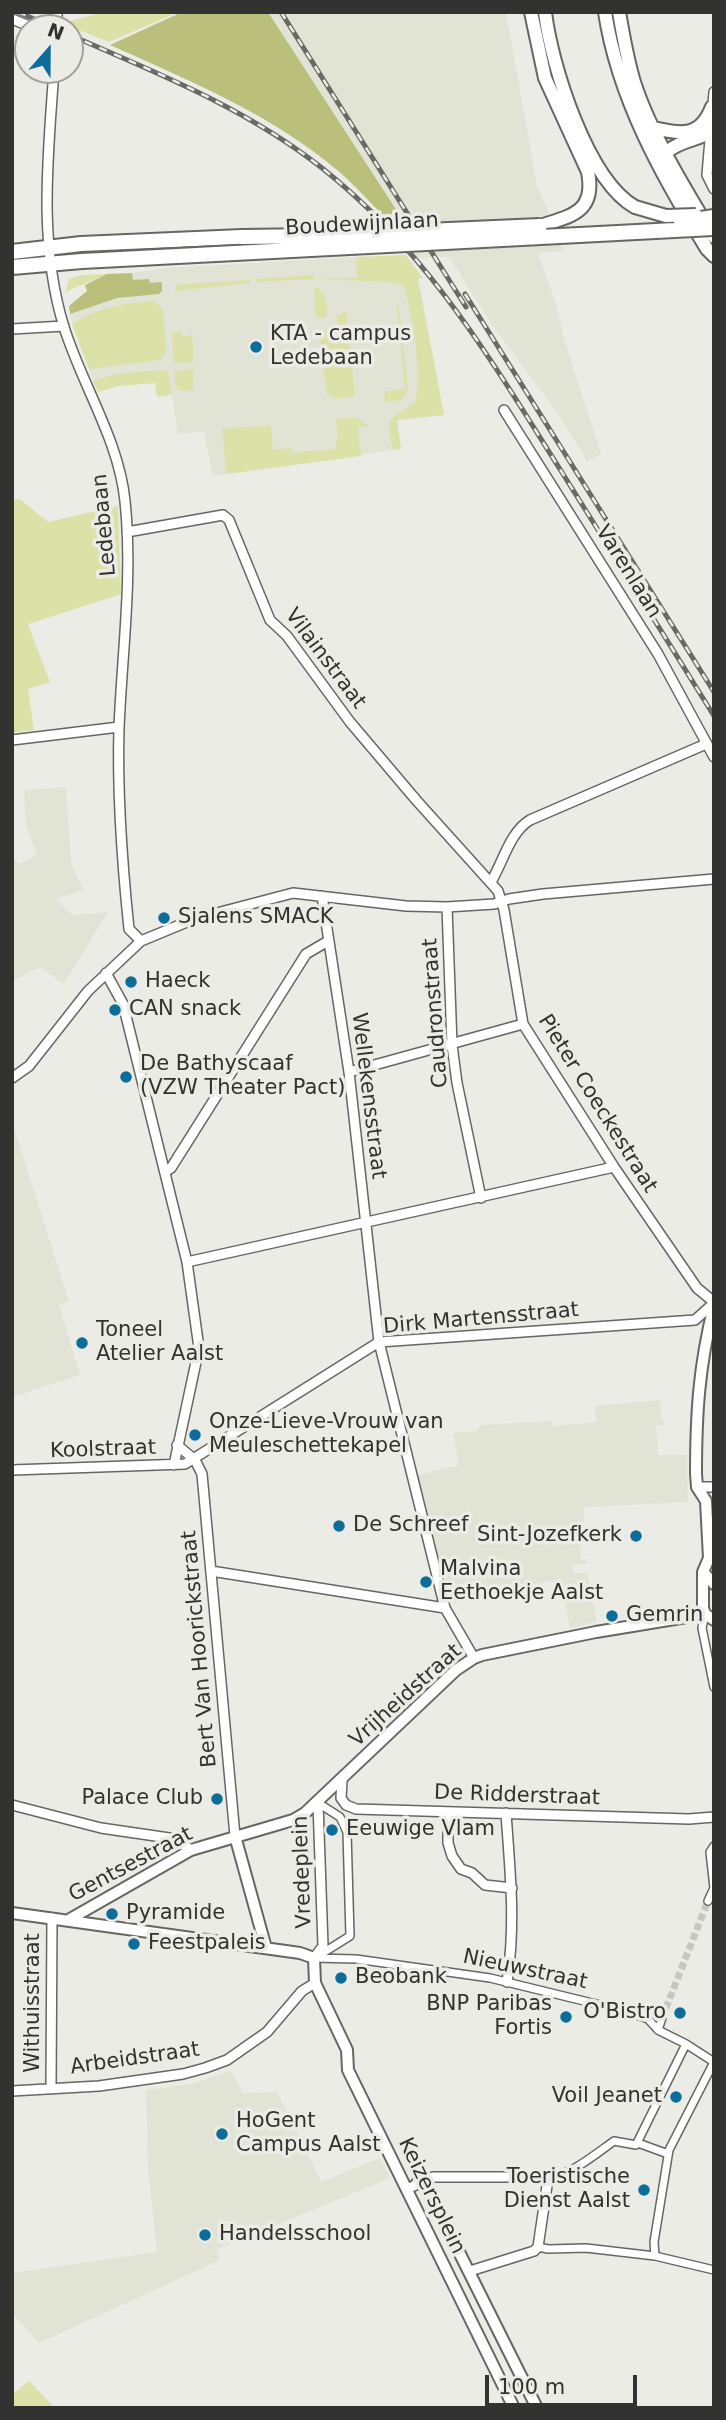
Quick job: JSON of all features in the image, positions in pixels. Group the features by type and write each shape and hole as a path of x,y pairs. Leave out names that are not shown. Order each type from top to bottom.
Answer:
{"main road":[{"name":"Boudewijnlaan","path":"12,252 81,244 540,226 564,220 576,214 589,195 590,183 588,172 545,78 531,12"},
{"name":"Boudewijnlaan","path":"545,12 563,88 582,136 605,178 618,194 635,207 666,216 714,216"},
{"path":"605,12 609,42 642,132 677,200 714,256"},
{"path":"619,12 634,82 653,128 689,197 714,237"},
{"path":"653,128 676,132 692,131 703,124 712,107"},
{"path":"667,152 680,142 701,137 709,132"},
{"name":"Boudewijnlaan","path":"540,226 550,228 649,224 693,221 714,216"},
{"name":"Boudewijnlaan","path":"12,267 82,261 714,228"}],"street":[{"name":"Ledebaan","path":"53,84 46,187 48,248 64,326 119,464 125,500 128,586 119,727 118,804 129,929 141,941"},
{"path":"714,92 707,175 714,189"},
{"path":"12,329 64,326"},
{"name":"Varenlaan","path":"504,411 659,654 714,757"},
{"name":"Vilainstraat","path":"127,532 223,515 229,520 270,620 287,636 350,722 393,773 478,871 491,882 501,901"},
{"path":"12,740 119,727"},
{"path":"491,882 521,825 706,744"},
{"path":"12,1078 29,1066 88,991 141,941 194,919 293,893 406,906 447,907 494,904 543,894 714,879"},
{"name":"Wellekensstraat","path":"323,896 349,1072 379,1342 445,1608 474,1658"},
{"name":"Pieter Coeckestraat","path":"501,901 523,1024 614,1167 697,1288 714,1303"},
{"name":"Caudronstraat","path":"447,907 452,1045 457,1083 481,1198"},
{"path":"165,1172 171,1168 306,954 328,940"},
{"path":"106,973 123,1004 165,1172 187,1262 199,1348 174,1465"},
{"path":"349,1072 523,1024"},
{"path":"187,1262 614,1167"},
{"path":"714,1303 704,1344 698,1387 697,1488 706,1501 709,1558 703,1572 709,1608 702,1628 714,1687"},
{"name":"Dirk Martensstraat","path":"195,1460 379,1342 695,1320 714,1303"},
{"path":"177,1445 195,1460"},
{"name":"Koolstraat","path":"12,1470 174,1465 195,1460"},
{"name":"Bert Van Hoorickstraat","path":"195,1460 202,1474 235,1836"},
{"path":"697,1488 714,1487"},
{"path":"211,1571 445,1608"},
{"path":"703,1572 714,1584"},
{"name":"Vrijheidstraat","path":"235,1836 293,1820 318,1803 456,1670 474,1658 709,1608"},
{"name":"De Ridderstraat","path":"342,1781 341,1798 353,1809 689,1819 714,1817"},
{"name":"Vredeplein","path":"314,1958 323,1946 318,1803"},
{"name":"Vredeplein","path":"314,1958 350,1936 347,1832 340,1817 318,1803"},
{"path":"12,1805 101,1828 176,1839 191,1850"},
{"path":"448,1812 448,1843 452,1856 461,1869 471,1873 485,1885 512,1888"},
{"path":"506,1814 513,1944 507,1982"},
{"path":"235,1836 266,1948"},
{"name":"Gentsestraat","path":"12,1913 70,1919 191,1850 235,1836"},
{"path":"708,1901 714,1888 710,1852 714,1846"},
{"name":"Withuisstraat","path":"51,2088 52,1918"},
{"path":"70,1919 105,1927 300,1953 314,1958"},
{"name":"Nieuwstraat","path":"314,1958 356,1959 507,1982 629,2012 648,2019 658,2030 714,2062"},
{"name":"Keizersplein","path":"314,1958 315,1983 347,2050 348,2070 412,2186 514,2408"},
{"name":"Arbeidstraat","path":"12,2091 99,2086 183,2074 226,2060 267,2032 302,1991 315,1983"},
{"path":"658,2030 663,2018"},
{"path":"638,2143 686,2044"},
{"path":"655,2256 654,2242 668,2154 714,2062"},
{"path":"412,2186 433,2177 548,2179 560,2176 581,2164 614,2141 636,2145 638,2143 668,2154"},
{"path":"538,2247 548,2179"},
{"name":"Keizersplein","path":"412,2186 426,2186 537,2408"},
{"path":"470,2271 538,2247 586,2248 655,2256 714,2270"}],"shaded area":[{"path":"268,12 506,12 537,185 564,251 538,253 601,454 587,461 559,415 495,329 449,257 412,258 361,218 399,213"},
{"name":"KTA - campus Ledebaan","path":"356,257 358,278 418,278 444,415 397,420 401,449 213,476 204,431 178,434 172,395 157,397 155,383 118,386 98,392 72,324 69,306 133,288 132,273 166,268"},
{"path":"66,787 71,863 83,890 56,899 72,915 108,912 64,984 40,967 12,981 12,857 19,864 37,855 26,826 24,790"},
{"path":"12,1122 69,1301 59,1305 80,1375 12,1397"},
{"path":"660,1400 662,1421 665,1421 665,1425 656,1425 658,1455 687,1455 688,1502 584,1507 584,1522 571,1522 572,1543 580,1543 581,1559 586,1559 586,1564 573,1565 573,1574 587,1572 597,1622 570,1628 560,1579 453,1604 448,1596 418,1475 459,1465 453,1433 477,1431 481,1425 552,1421 553,1426 596,1422 595,1406"},
{"name":"Handelsschool","path":"231,2071 243,2093 277,2092 321,2182 380,2158 390,2178 216,2250 220,2260 39,2343 12,2313 12,2273 157,2252 148,2170 146,2090 191,2084"}],"green space":[{"path":"104,12 171,12 172,15 109,42 84,32 84,17"},
{"path":"182,12 268,12 399,214 383,215 337,170 257,115 199,85 110,45"},
{"path":"406,255 423,278 418,279 444,415 397,420 401,449 393,450 389,425 394,417 414,403 418,380 413,326 403,285 393,282 315,279 357,278 356,257"},
{"path":"132,273 133,280 162,282 162,291 159,294 117,298 70,314 69,306 87,291 85,285 107,274"},
{"path":"107,274 65,293 69,279 81,275"},
{"path":"314,275 315,279 256,282 256,279"},
{"path":"250,280 250,283 175,291 176,285"},
{"path":"314,287 319,289 326,299 325,318 316,318"},
{"path":"154,301 163,310 166,351 160,360 89,369 72,324 111,307"},
{"path":"397,306 408,390 401,400 385,402 384,393 387,391 405,389"},
{"path":"346,311 355,396 334,399 334,396 327,396 319,331 338,329 337,316"},
{"path":"182,332 182,337 192,335 194,362 174,363 172,333"},
{"path":"193,369 194,390 181,391 176,386 174,371"},
{"path":"165,370 168,372 172,394 157,397 155,383 118,386 98,392 93,381 116,374"},
{"path":"356,417 368,426 358,427 361,456 227,474 222,429 271,425 273,450 291,448 292,453 336,449 336,419"},
{"path":"20,499 48,522 118,506 121,594 28,624 50,682 28,689 34,730 12,733 12,500"},
{"path":"29,2381 55,2408 12,2408 12,2395"}],"tunnel":[{"path":"662,2018 708,1901"}],"railway":[{"path":"18,12 23,14"},
{"path":"281,12 466,307"},
{"path":"84,41 200,93 263,127 322,168 395,236 456,310 483,349 714,716"},
{"path":"465,294 714,692"}],"place":[{"name":"KTA - campus Ledebaan","path":"256,347"},
{"name":"Sjalens SMACK","path":"164,918"},
{"name":"Haeck","path":"131,982"},
{"name":"CAN snack","path":"115,1010"},
{"name":"De Bathyscaaf (VZW Theater Pact)","path":"126,1077"},
{"name":"Toneel Atelier Aalst","path":"82,1343"},
{"name":"Onze-Lieve-Vrouw van Meuleschettekapel","path":"195,1435"},
{"name":"De Schreef","path":"339,1526"},
{"name":"Sint-Jozefkerk","path":"636,1536"},
{"name":"Malvina Eethoekje Aalst","path":"426,1582"},
{"name":"Gemrin","path":"612,1616"},
{"name":"Palace Club","path":"217,1799"},
{"name":"Eeuwige Vlam","path":"332,1830"},
{"name":"Pyramide","path":"112,1914"},
{"name":"Feestpaleis","path":"134,1944"},
{"name":"Beobank","path":"341,1978"},
{"name":"O'Bistro","path":"680,2013"},
{"name":"BNP Paribas Fortis","path":"566,2017"},
{"name":"Voil Jeanet","path":"676,2097"},
{"name":"HoGent Campus Aalst","path":"222,2134"},
{"name":"Toeristische Dienst Aalst","path":"644,2190"},
{"name":"Handelsschool","path":"205,2235"}]}
